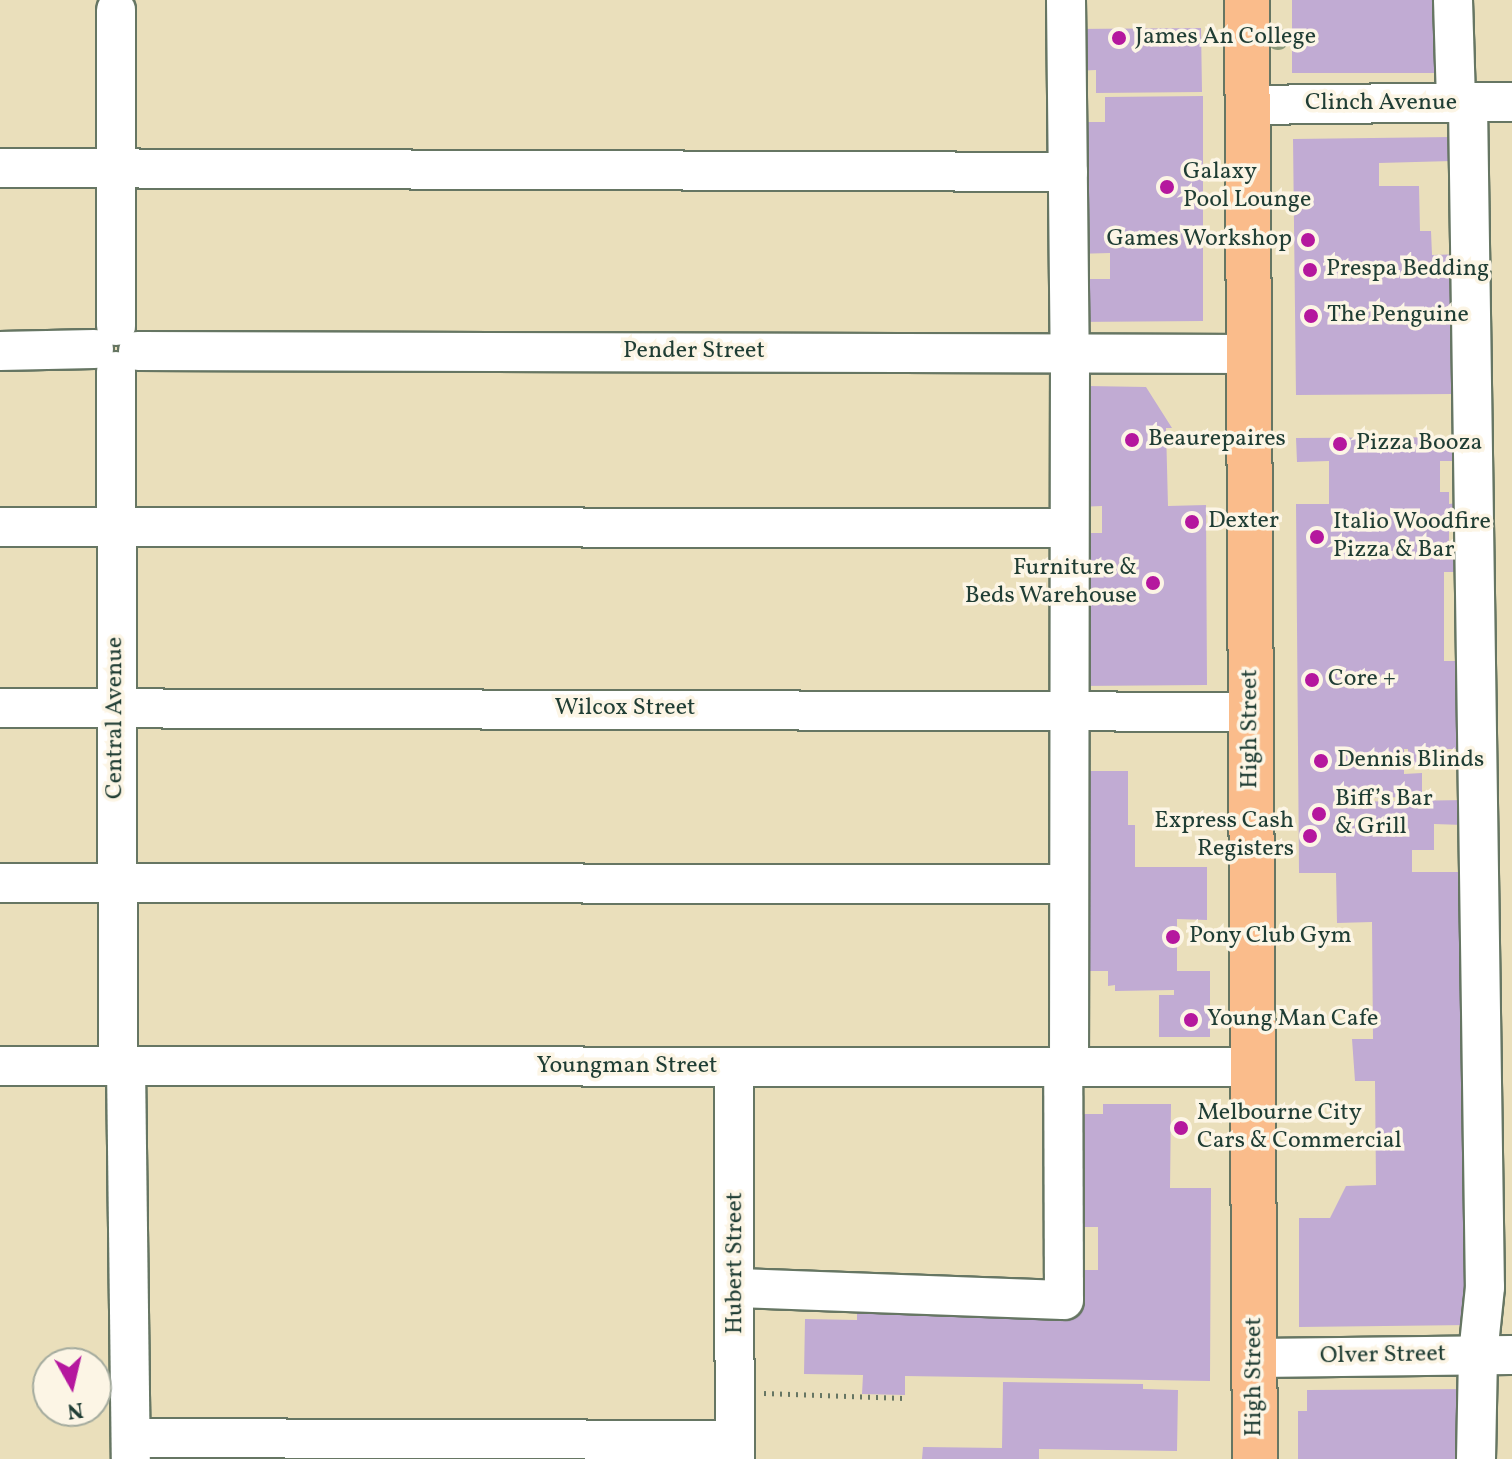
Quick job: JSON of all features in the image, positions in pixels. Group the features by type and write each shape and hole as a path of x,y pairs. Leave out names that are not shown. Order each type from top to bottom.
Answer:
{"main road":[{"name":"High Street","path":"1247,0 1255,1459"}],"street":[{"path":"737,1288 1064,1300 1070,354 1066,0"},
{"path":"1453,0 1462,104 1485,1287 1495,1355 1476,1459"},
{"name":"Central Avenue","path":"115,3 115,884 131,1448"},
{"name":"Clinch Avenue","path":"1249,105 1512,102"},
{"path":"0,168 1068,172"},
{"name":"Pender Street","path":"0,351 1249,354"},
{"path":"0,527 1069,528"},
{"name":"Wilcox Street","path":"0,708 1251,712"},
{"path":"0,883 1068,884"},
{"name":"Youngman Street","path":"0,1066 1253,1067"},
{"name":"Hubert Street","path":"734,1067 737,1288 735,1450"},
{"name":"Olver Street","path":"1255,1358 1495,1355"},
{"path":"131,1448 735,1450"}],"path":[{"path":"735,1393 904,1398"}],"building":[{"path":"1292,0 1447,0 1447,73 1292,73"},
{"path":"1201,28 1202,92 1096,93 1096,70 1073,71 1073,29"},
{"path":"1203,96 1203,321 1075,322 1075,279 1110,279 1110,253 1074,254 1074,122 1105,122 1105,97"},
{"path":"1452,137 1452,161 1379,163 1379,186 1419,186 1420,231 1431,231 1432,255 1464,254 1454,394 1296,395 1293,139"},
{"path":"1088,386 1146,387 1172,428 1166,428 1168,506 1206,505 1207,685 1078,686 1077,533 1102,533 1102,506 1077,507"},
{"path":"1467,437 1466,461 1440,461 1440,492 1449,492 1449,504 1457,503 1458,526 1449,527 1449,549 1465,549 1465,572 1444,572 1444,661 1467,661 1467,749 1437,749 1437,765 1408,765 1408,749 1404,749 1404,774 1422,773 1422,797 1338,798 1338,802 1467,800 1463,825 1434,824 1434,850 1412,850 1412,872 1466,872 1470,1325 1299,1327 1299,1218 1330,1218 1346,1186 1376,1185 1375,1081 1355,1081 1352,1039 1373,1039 1372,922 1337,923 1336,873 1299,873 1296,504 1329,504 1329,461 1297,462 1296,438"},
{"path":"1079,771 1128,771 1128,825 1135,825 1135,867 1207,867 1207,920 1177,919 1177,971 1210,971 1210,1037 1159,1037 1159,995 1174,995 1174,990 1115,991 1115,985 1108,986 1108,971 1080,971"},
{"path":"1103,1104 1171,1104 1170,1188 1211,1188 1210,1381 905,1376 905,1395 862,1394 863,1375 804,1374 805,1319 857,1320 857,1304 1072,1307 1072,1270 1098,1270 1098,1227 1068,1227 1068,1114 1103,1114"},
{"path":"1003,1382 1143,1384 1143,1389 1178,1390 1177,1451 1039,1449 1039,1459 922,1459 923,1447 1002,1448"},
{"path":"1471,1389 1471,1459 1298,1459 1298,1411 1307,1411 1307,1390"}],"place":[{"name":"James An College","path":"1119,38"},
{"name":"Galaxy Pool Lounge","path":"1167,187"},
{"name":"Games Workshop","path":"1308,240"},
{"name":"Prespa Bedding","path":"1310,270"},
{"name":"The Penguine","path":"1311,316"},
{"name":"Beaurepaires","path":"1132,440"},
{"name":"Pizza Booza","path":"1340,444"},
{"name":"Dexter","path":"1192,522"},
{"name":"Italio Woodfire Pizza & Bar","path":"1317,537"},
{"name":"Furniture & Beds Warehouse","path":"1153,583"},
{"name":"Core +","path":"1312,680"},
{"name":"Dennis Blinds","path":"1321,761"},
{"name":"Biff’s Bar & Grill","path":"1319,814"},
{"name":"Express Cash Registers","path":"1310,836"},
{"name":"Pony Club Gym","path":"1173,937"},
{"name":"Young Man Cafe","path":"1191,1020"},
{"name":"Melbourne City Cars & Commercial","path":"1181,1128"}]}
